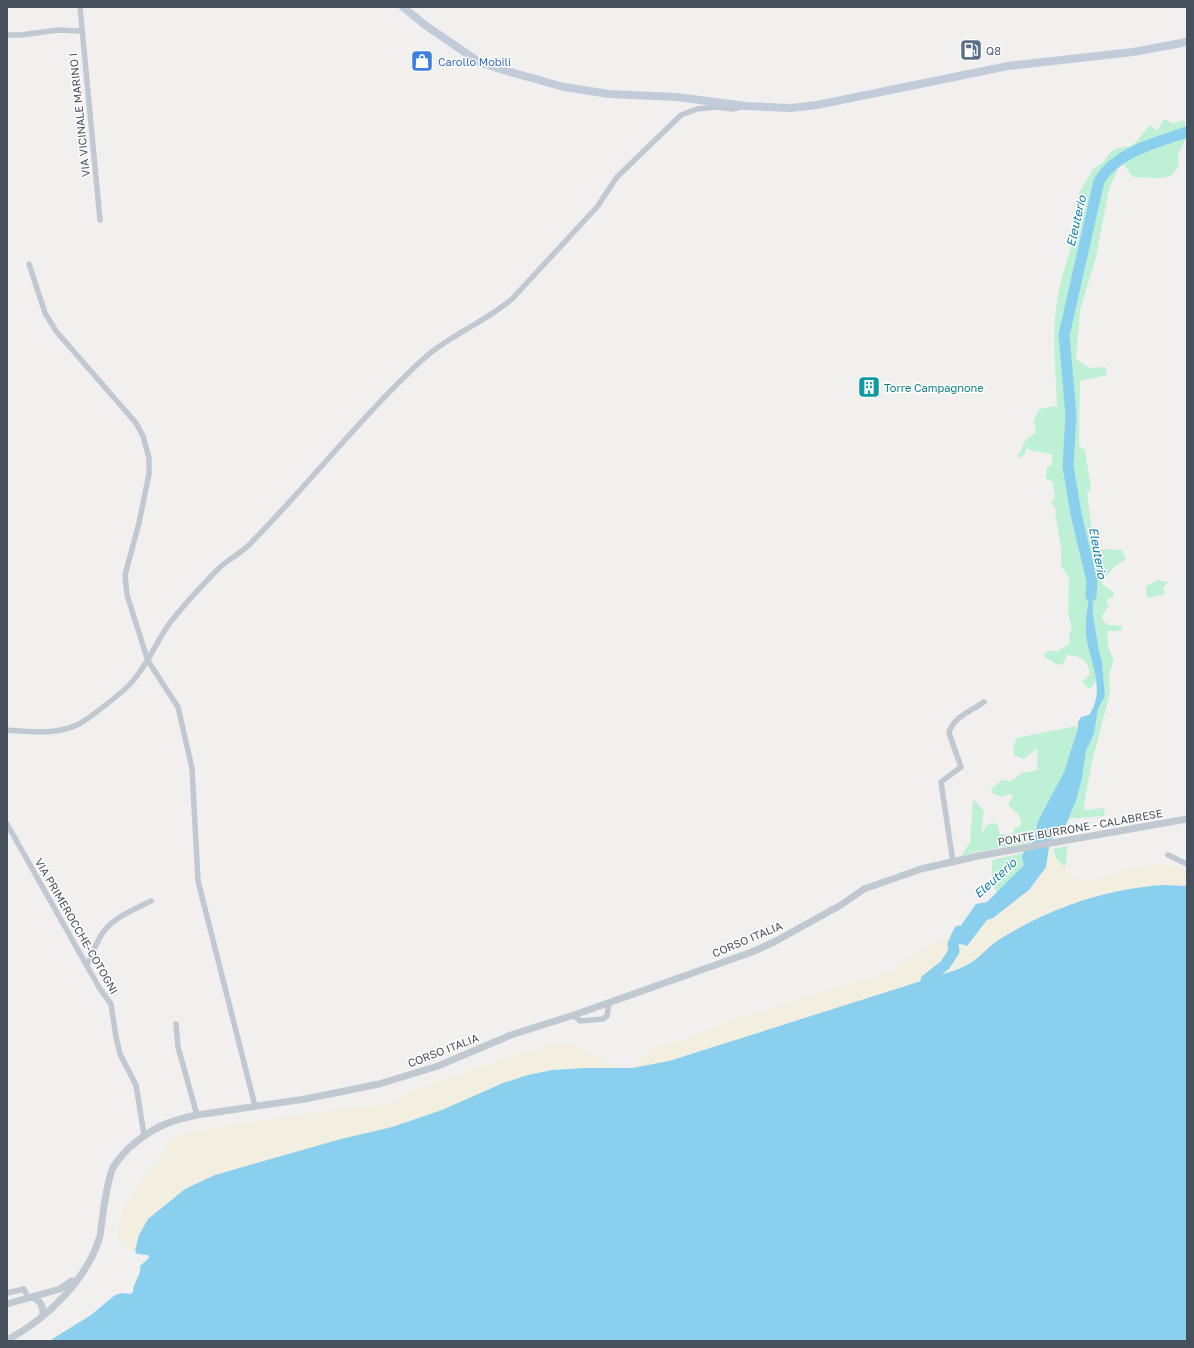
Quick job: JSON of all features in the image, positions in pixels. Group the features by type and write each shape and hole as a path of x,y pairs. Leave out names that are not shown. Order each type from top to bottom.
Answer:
{"main road":[{"path":"403,7 425,26 479,62 503,70 564,87 609,94 677,97 746,106 791,108 817,105 1008,66 1133,52 1187,42"}],"street":[{"name":"VIA VICINALE MARINO I","path":"80,7 81,31 100,220"},
{"path":"7,35 58,30 81,31"},
{"path":"7,730 41,732 64,729 86,721 132,682 148,661 167,628 193,595 219,568 248,546 392,390 422,360 452,337 496,312 512,299 597,207 617,177 681,115 697,109 716,107 732,109 746,106"},
{"path":"29,264 46,313 56,331 136,423 143,436 149,458 149,474 139,524 125,575 127,595 148,661 178,707 192,768 198,881 255,1106"},
{"path":"953,862 941,782 961,766 949,733 950,727 954,722 984,702"},
{"name":"PONTE BURRONE - CALABRESE","path":"978,856 1186,819"},
{"name":"VIA PRIMEROCCHE-COTOGNI","path":"7,824 87,965 111,1004 120,1054 138,1095 140,1119 144,1135"},
{"path":"1168,855 1187,864"},
{"name":"CORSO ITALIA","path":"7,1340 30,1327 64,1295 81,1274 97,1246 113,1169 118,1159 144,1135 158,1127 176,1120 197,1115 305,1099 379,1084 438,1066 511,1035 609,1003 774,942 841,905 864,889 920,868 978,856"},
{"path":"87,965 108,926 152,901"},
{"path":"574,1015 580,1021 603,1019 606,1016 609,1003"},
{"path":"176,1024 178,1047 197,1115"},
{"path":"7,1304 60,1289 81,1274"},
{"path":"7,1293 24,1289 30,1298 40,1301 43,1306 43,1315"}],"green space":[{"path":"1163,120 1167,120 1172,124 1184,120 1186,133 1183,145 1178,153 1179,166 1171,176 1160,178 1133,177 1124,165 1119,166 1109,189 1096,257 1080,310 1076,359 1089,368 1106,367 1107,375 1080,381 1079,446 1085,450 1091,489 1087,493 1094,549 1122,550 1126,559 1114,567 1101,583 1114,593 1113,598 1108,598 1106,602 1109,605 1103,614 1102,620 1108,625 1121,626 1122,631 1108,631 1108,646 1114,660 1109,675 1110,693 1092,762 1084,804 1085,810 1104,808 1105,816 1067,819 1077,798 1086,751 1094,734 1098,709 1105,696 1102,661 1093,614 1092,584 1089,650 1094,663 1097,680 1091,688 1088,688 1082,682 1090,674 1089,669 1083,659 1076,656 1067,655 1063,664 1058,665 1043,656 1048,651 1058,651 1070,643 1069,635 1072,628 1068,613 1069,577 1061,566 1061,548 1055,512 1057,510 1051,503 1055,496 1052,481 1046,479 1047,468 1052,464 1052,454 1033,451 1026,448 1025,454 1020,458 1016,455 1019,454 1025,441 1036,432 1034,421 1039,409 1057,406 1054,341 1056,306 1062,279 1081,214 1085,210 1086,202 1079,197 1079,193 1093,169 1103,162 1110,153 1117,148 1131,146 1150,125 1157,131"},
{"path":"1159,580 1168,582 1163,589 1165,592 1162,595 1149,598 1146,595 1146,586"},
{"path":"1076,726 1078,728 1064,772 1038,821 1034,840 1030,843 975,852 961,856 970,842 973,799 984,811 981,834 987,825 992,823 997,824 1000,834 1012,835 1014,829 1020,826 1021,821 1018,814 1008,805 1013,795 1009,794 1002,797 992,793 991,789 1002,780 1011,781 1022,773 1038,770 1038,751 1036,749 1024,759 1014,755 1013,751 1016,738"},
{"path":"1068,846 1066,857 1067,862 1064,867 1056,858 1053,849"},
{"path":"1023,853 1022,858 1025,865 997,893 992,882 992,860"}],"sand":[{"path":"1050,841 1056,858 1075,879 1097,879 1129,869 1160,863 1187,870 1187,886 1138,888 1091,898 1067,906 1023,927 997,941 972,962 956,970 669,1061 632,1068 649,1050 689,1038 726,1022 891,971 908,958 957,931 953,944 954,946 957,943 967,946 987,920 993,918 1030,890 1046,867"},
{"path":"558,1043 582,1048 614,1069 585,1068 552,1070 503,1083 442,1110 392,1127 341,1139 215,1175 166,1203 148,1219 139,1235 135,1251 122,1244 118,1233 120,1219 126,1204 164,1153 171,1141 177,1137 190,1132 358,1106 384,1105 397,1101 408,1093 464,1073"}],"water":[{"path":"1092,581 1093,614 1102,661 1105,696 1098,709 1094,734 1086,751 1077,798 1066,825 1050,841 1046,867 1029,890 993,918 987,920 967,946 957,943 954,946 953,944 957,931 976,904 987,902 1024,865 1022,858 1023,853 1034,840 1038,821 1064,772 1078,728 1078,722 1081,717 1089,715 1094,705 1097,695 1097,685 1086,634 1086,621"},
{"path":"1163,885 1187,886 1187,1341 49,1341 91,1315 115,1295 122,1293 131,1294 133,1292 140,1266 149,1258 148,1255 137,1254 135,1251 139,1235 148,1219 185,1189 215,1175 341,1139 392,1127 442,1110 503,1083 528,1075 552,1070 632,1068 669,1061 956,970 972,962 996,941 1058,909 1120,891"}],"waterway":[{"name":"Eleuterio","path":"1091,596 1092,581 1076,514 1068,466 1071,415 1064,335 1099,181 1116,162 1127,155 1150,144 1187,132"},
{"name":"Eleuterio","path":"926,980 945,965 954,951 953,944 959,931"}],"place":[{"name":"Q8","path":"971,50"},
{"name":"Carollo Mobili","path":"422,61"},
{"name":"Torre Campagnone","path":"869,387"}]}
